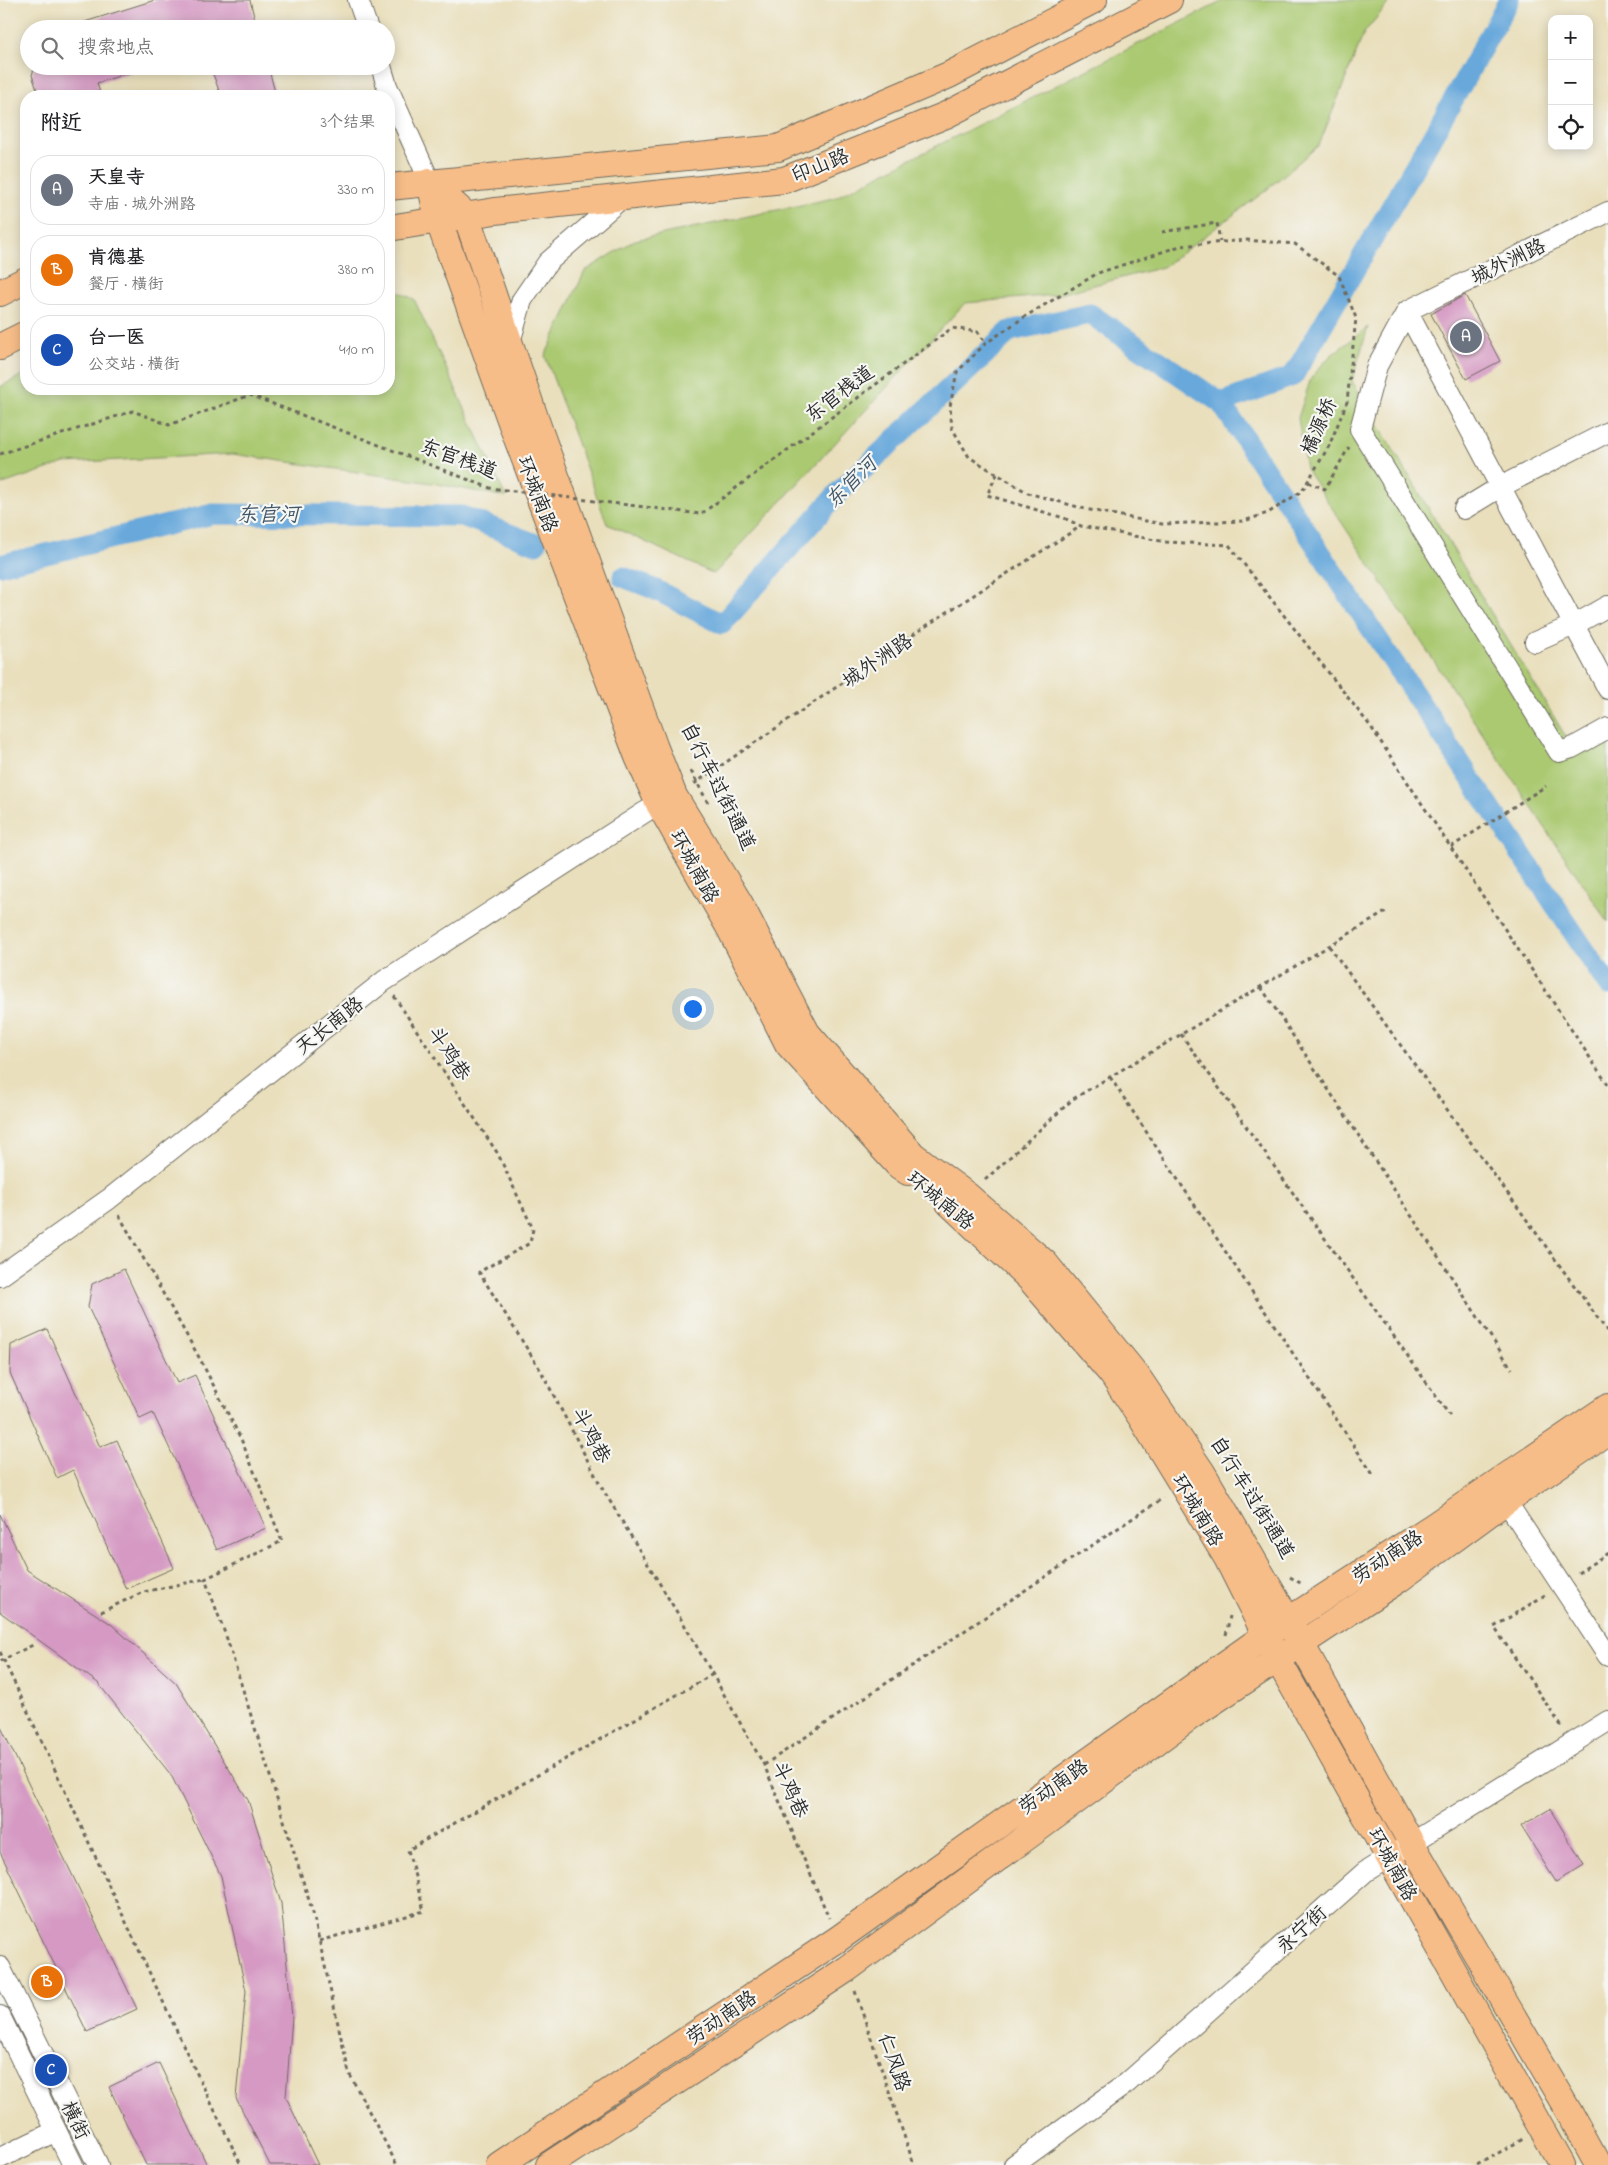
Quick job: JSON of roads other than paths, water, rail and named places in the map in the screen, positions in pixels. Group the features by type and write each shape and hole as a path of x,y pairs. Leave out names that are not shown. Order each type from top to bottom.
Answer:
{"main road":[{"name":"印山路","path":"395,186 778,148 949,75 1094,0"},
{"name":"印山路","path":"395,227 466,215 784,180 946,115 1169,0"},
{"path":"430,182 466,215 509,346 652,740 667,800 739,902 807,1033 913,1155 968,1196 1046,1263 1137,1376 1202,1472 1288,1620 1300,1645 1412,1844 1598,2165"},
{"name":"环城南路","path":"430,182 438,219 516,436 638,757 667,800 788,1044 898,1165 955,1208 1030,1279 1111,1373 1140,1416 1227,1558 1278,1660 1540,2129 1562,2165"},
{"path":"0,293 20,283"},
{"path":"0,348 20,337"},
{"name":"劳动南路","path":"499,2165 838,1939 1266,1634 1435,1525 1608,1407"},
{"name":"劳动南路","path":"549,2165 847,1969 1190,1717 1398,1580 1506,1501 1608,1431"}],"street":[{"path":"358,0 365,20"},
{"path":"382,75 385,90"},
{"path":"395,111 430,182"},
{"path":"509,346 522,300 548,262 623,197"},
{"name":"城外洲路","path":"1407,311 1608,212"},
{"path":"1407,311 1377,366 1360,429 1559,752 1572,748 1608,728"},
{"path":"1407,311 1608,689"},
{"path":"1464,509 1500,487 1608,432"},
{"path":"1535,642 1574,626 1608,606"},
{"name":"天长南路","path":"0,1276 109,1199 384,981 667,800"},
{"path":"1506,1501 1608,1656"},
{"name":"永宁街","path":"1014,2165 1127,2083 1365,1872 1574,1744 1608,1721"},
{"name":"横街","path":"0,1967 98,2165"},
{"name":"横街","path":"0,2016 73,2165"},
{"path":"0,2158 56,2131"}],"waterway":[{"path":"1221,403 1293,376 1509,0"},
{"path":"623,577 654,589 722,624 838,493 1010,331 1090,314 1221,403 1608,985"},
{"name":"东官河","path":"0,565 213,514 462,516 536,544"}],"place":[{"name":"天皇寺","path":"1466,337"},
{"name":"肯德基","path":"47,1982"},
{"name":"台一医","path":"51,2070"}]}
